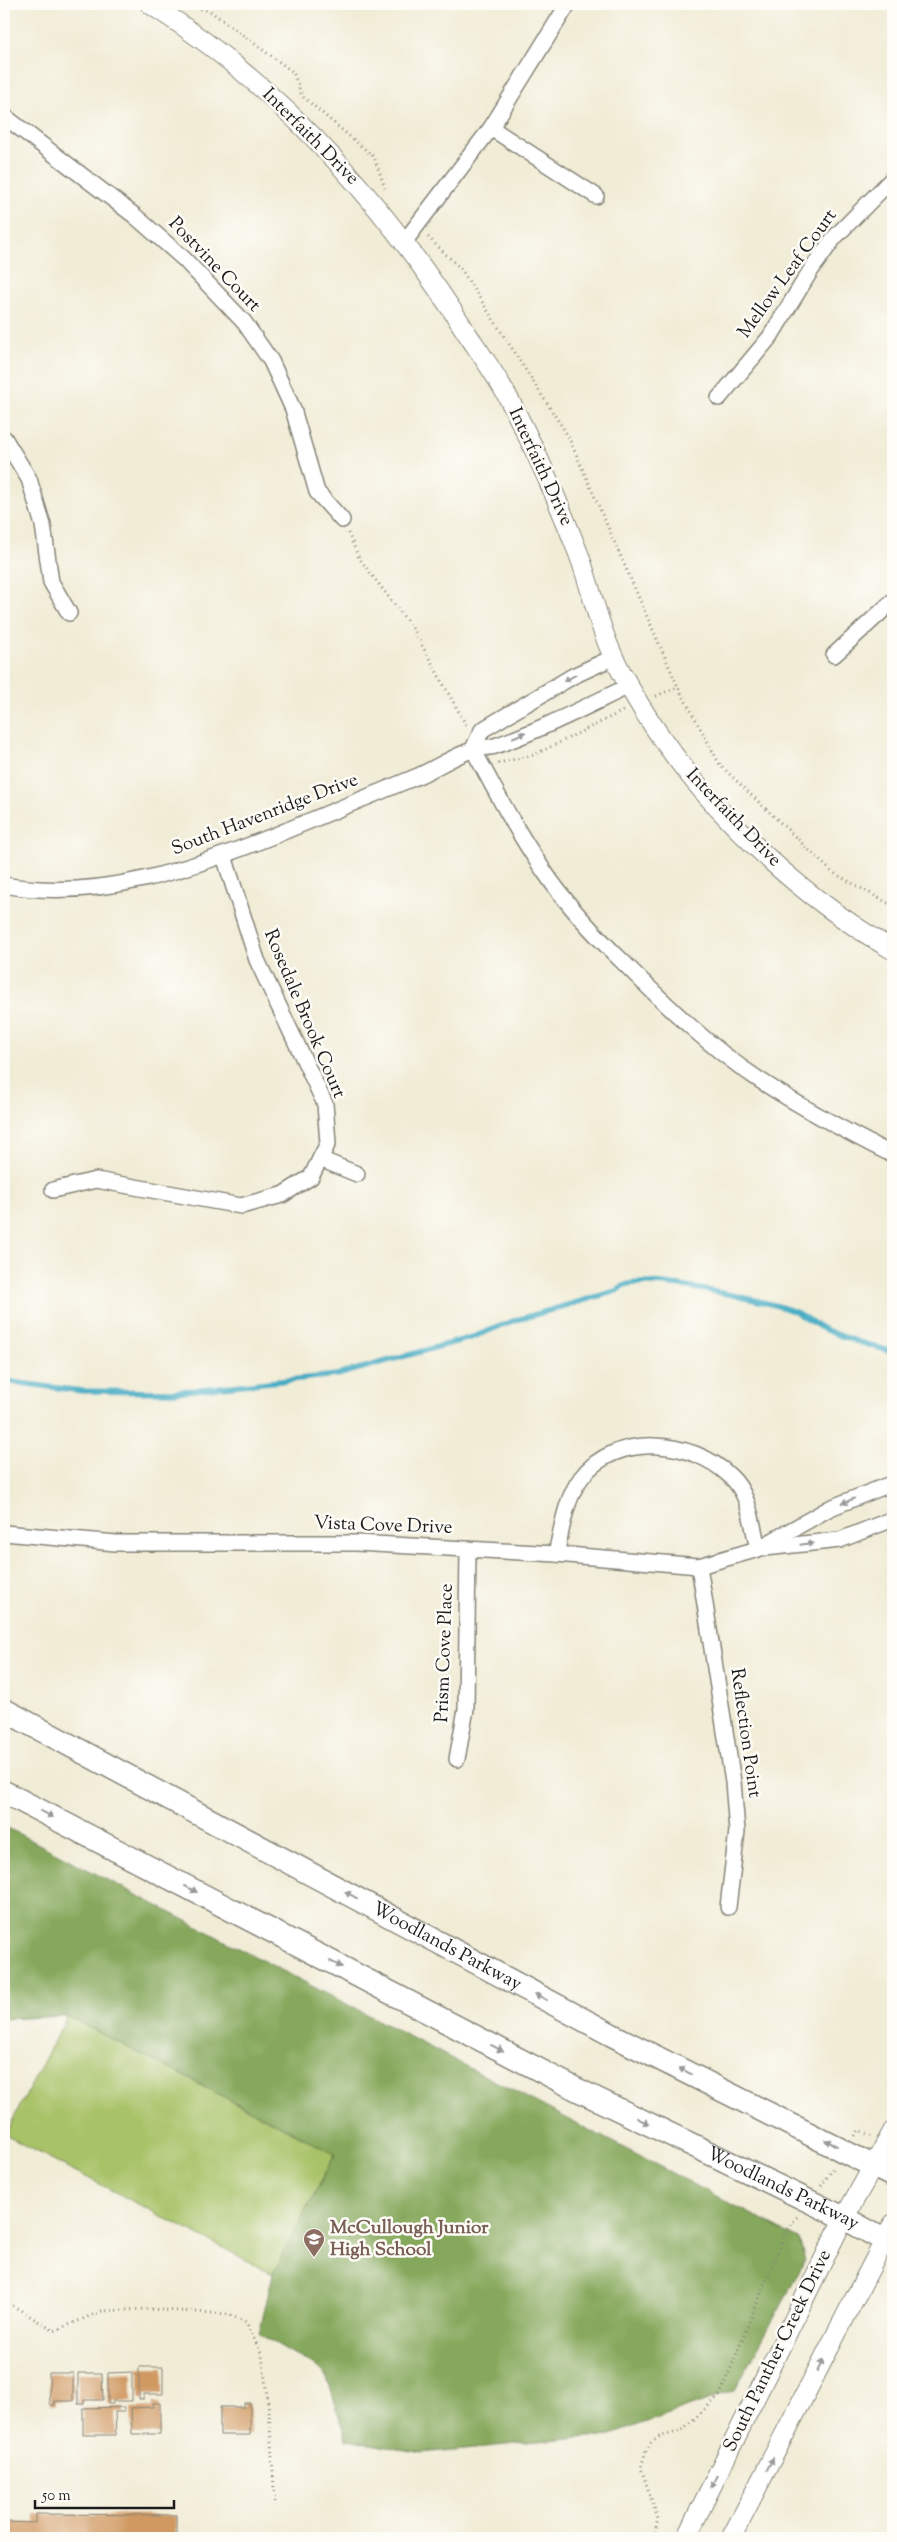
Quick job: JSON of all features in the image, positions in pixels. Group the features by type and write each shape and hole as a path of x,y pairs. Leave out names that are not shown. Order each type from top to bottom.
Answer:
{"main road":[{"name":"Woodlands Parkway","path":"4,1710 612,2035 884,2171"},
{"name":"Woodlands Parkway","path":"4,1792 576,2089 844,2218 890,2236"}],"street":[{"name":"Interfaith Drive","path":"150,4 216,51 290,114 339,162 405,242 437,285 509,398 557,498 614,657 640,703 690,775 736,825 824,906 893,950"},
{"path":"405,242 491,128 568,4"},
{"name":"Postvine Court","path":"4,116 135,216 184,259 244,322 271,361 293,409 317,492 342,520"},
{"path":"491,128 596,196"},
{"name":"Mellow Leaf Court","path":"719,398 770,337 834,238 893,178"},
{"path":"4,438 29,479 43,525 51,582 69,613"},
{"path":"834,655 893,601"},
{"path":"614,657 573,676 482,730 473,749 511,821 547,876 592,932 657,997 704,1038 757,1078 841,1128 893,1155"},
{"name":"South Havenridge Drive","path":"4,886 28,890 60,891 96,887 174,872 224,856 420,774 473,749 493,747 580,710 629,686"},
{"name":"Rosedale Brook Court","path":"53,1190 96,1180 241,1206 282,1195 311,1177 328,1143 325,1104 257,960 224,856"},
{"path":"320,1159 357,1174"},
{"path":"556,1554 567,1505 580,1478 599,1460 620,1450 642,1446 667,1447 692,1452 711,1461 731,1476 746,1497 758,1549"},
{"name":"Vista Cove Drive","path":"758,1549 830,1508 893,1483"},
{"name":"Vista Cove Drive","path":"4,1533 116,1543 356,1543 556,1554 699,1566 758,1549 840,1540 893,1519"},
{"name":"Prism Cove Place","path":"457,1759 466,1709 468,1549"},
{"name":"Reflection Point","path":"699,1566 733,1782 737,1831 728,1907"},
{"name":"South Panther Creek Drive","path":"686,2538 844,2218 884,2171 890,2138"},
{"path":"730,2538 890,2236"}],"path":[{"path":"342,520 359,558 413,629 467,728 473,749 500,764 534,755 640,703 678,687"},
{"path":"654,2538 658,2519 641,2468 646,2450 659,2437 681,2431 720,2395 786,2231 846,2151 858,2130 890,2138"},
{"path":"4,2300 54,2331 102,2311 148,2309 228,2314 246,2322 262,2355 269,2412 275,2503"}],"green space":[{"path":"4,1826 799,2239 805,2261 735,2390 611,2435 422,2453 347,2440 325,2372 259,2334 273,2274 335,2154 67,2016 4,2019"},
{"path":"67,2016 335,2154 273,2274 5,2135"}],"building":[{"path":"139,2367 163,2367 163,2394 144,2394 144,2399 139,2399"},
{"path":"132,2372 132,2401 113,2401 113,2404 108,2404 108,2373"},
{"path":"49,2373 73,2373 73,2401 55,2401 55,2405 50,2405"},
{"path":"78,2373 102,2373 103,2400 84,2400 84,2404 78,2404"},
{"path":"153,2403 160,2403 160,2434 132,2434 131,2408 153,2407"},
{"path":"244,2403 250,2403 250,2435 220,2435 220,2407 244,2407"},
{"path":"124,2407 124,2412 115,2412 116,2435 83,2435 83,2408"},
{"path":"35,2514 176,2515 176,2538 4,2538 4,2522 35,2523"}],"waterway":[{"path":"4,1381 82,1391 174,1392 337,1375 473,1337 513,1321 616,1291 625,1285 639,1283 683,1286 761,1301 795,1312 824,1329 841,1336 893,1352"}],"place":[{"name":"McCullough Junior High School","path":"314,2258"}]}
